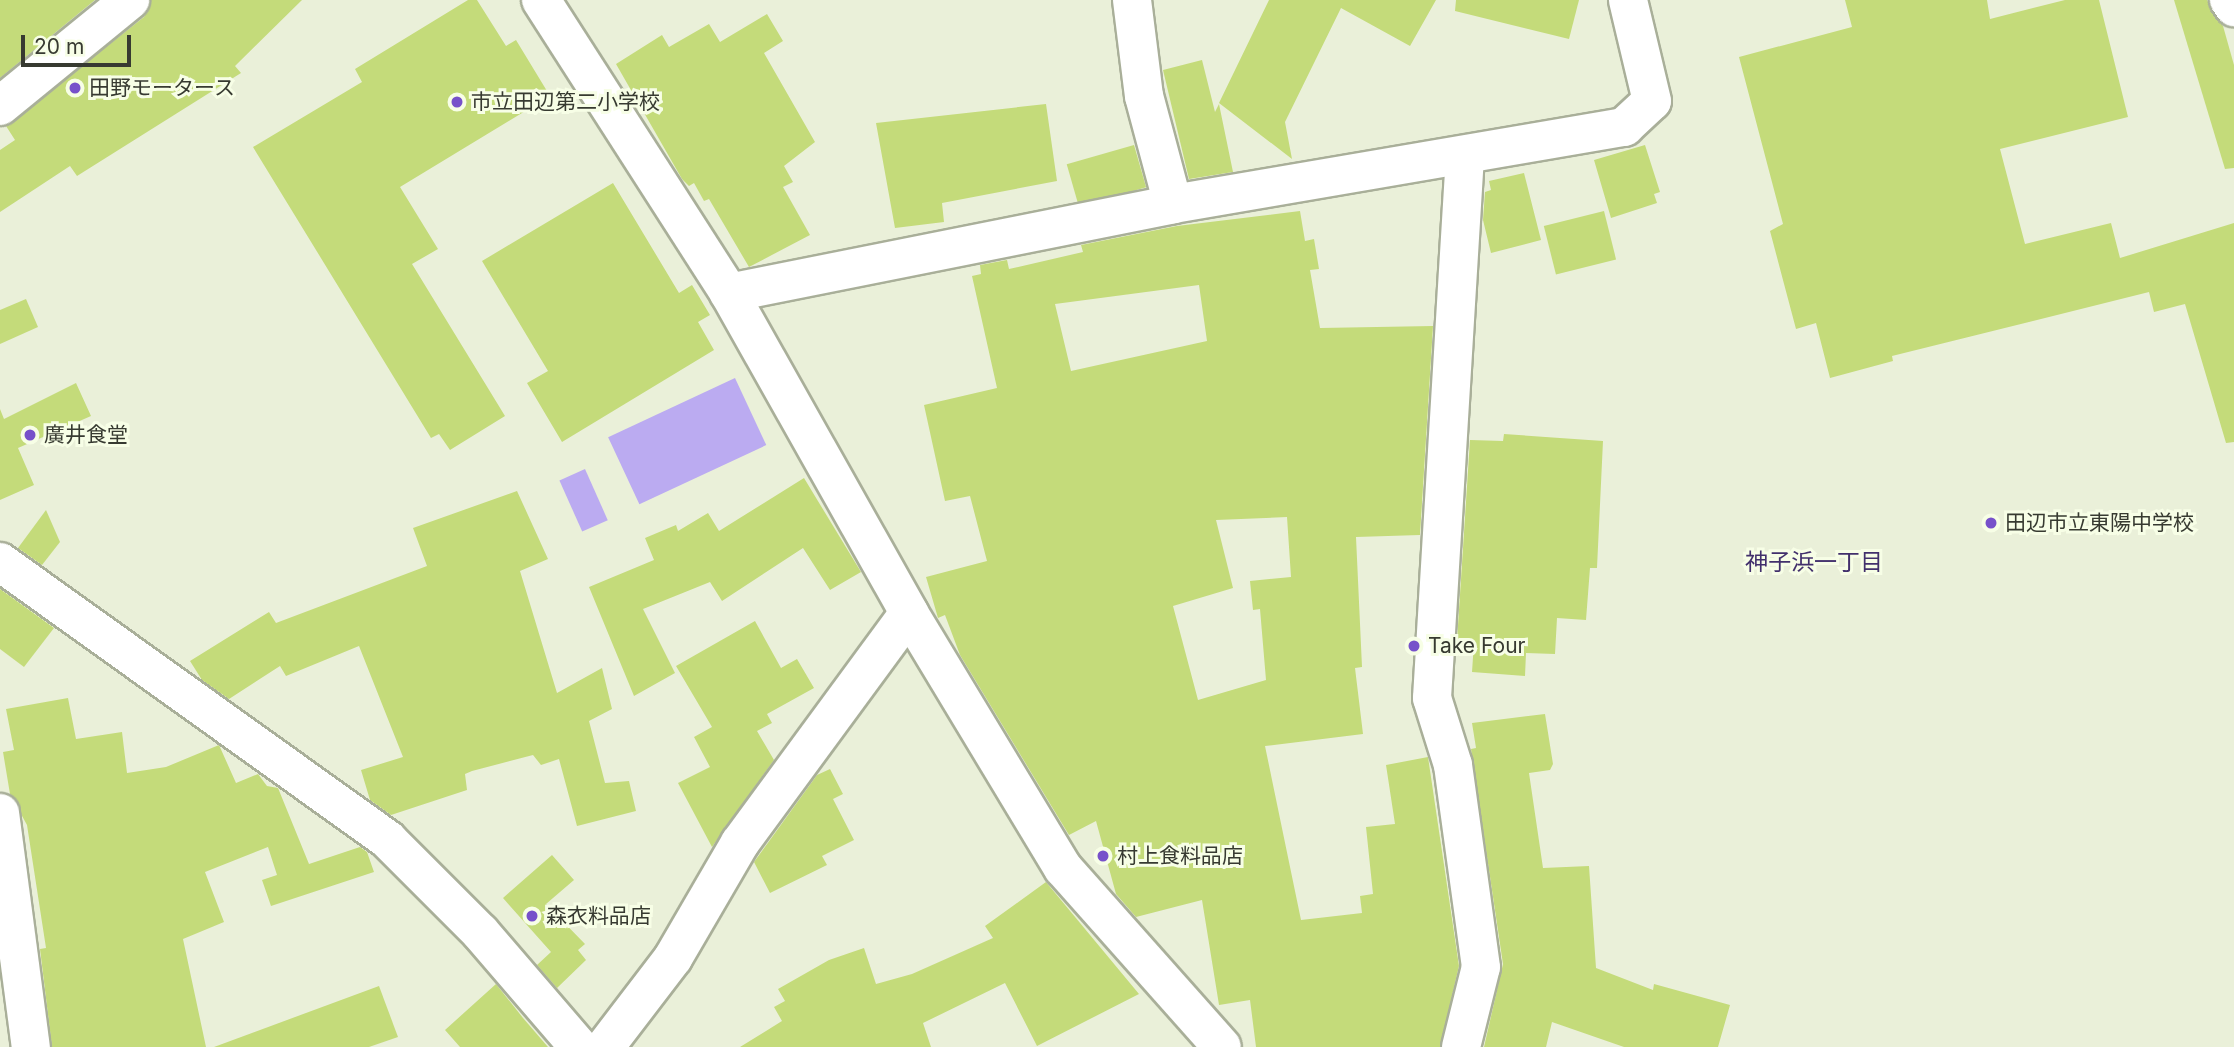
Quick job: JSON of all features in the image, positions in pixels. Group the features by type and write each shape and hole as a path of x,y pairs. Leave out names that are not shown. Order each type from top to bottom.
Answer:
{"street":[{"path":"0,106 130,0"},
{"path":"541,0 729,293 909,613 1063,868 1216,1045"},
{"path":"1132,0 1144,96 1173,204"},
{"path":"729,293 1173,204 1624,127 1652,101 1628,0"},
{"path":"2229,0 2234,7"},
{"path":"1461,1047 1481,967 1453,765 1432,698 1465,155"},
{"path":"0,562 388,840 480,932 579,1047"},
{"path":"605,1047 673,958 740,843 909,613"},
{"path":"1,826 31,1047"}],"shaded area":[{"path":"735,378 766,445 639,504 608,437"},
{"path":"585,469 608,520 582,532 559,480"}],"building":[{"path":"0,0 95,0 0,78"},
{"path":"151,0 302,0 235,66 241,73 77,176 70,166 0,212 0,150 15,140 6,126 144,17"},
{"path":"468,0 477,0 506,46 516,40 550,96 400,187 438,249 412,264 505,416 450,450 439,434 431,438 253,147 362,82 355,69"},
{"path":"1269,0 1436,0 1410,46 1341,8 1285,122 1292,159 1219,103"},
{"path":"1456,0 1579,0 1569,39 1455,11"},
{"path":"1845,0 1987,0 1990,19 2065,0 2099,0 2128,117 2000,149 2025,244 2111,223 2120,258 2234,223 2234,442 2226,443 2185,304 2154,312 2149,292 1892,356 1893,361 1830,378 1816,323 1796,329 1770,231 1783,224 1739,57 1852,27"},
{"path":"2174,0 2207,0 2223,26 2234,65 2234,168 2225,169"},
{"path":"767,14 783,41 764,53 815,142 784,166 793,182 783,187 810,235 749,267 709,199 704,201 694,183 689,186 682,179 616,64 662,35 669,47 709,24 720,42"},
{"path":"1202,60 1215,112 1219,104 1233,172 1189,179 1163,70"},
{"path":"1046,104 1057,181 942,203 944,222 895,228 876,123"},
{"path":"1134,145 1146,187 1079,207 1067,164"},
{"path":"1645,145 1660,192 1654,194 1657,203 1611,218 1594,160"},
{"path":"1524,173 1541,240 1491,253 1483,220 1485,192 1491,190 1489,181"},
{"path":"613,183 679,293 692,285 710,315 698,322 714,350 562,442 527,383 548,371 482,261"},
{"path":"1300,211 1305,241 1314,239 1319,269 1310,270 1320,328 1433,326 1420,535 1356,537 1362,667 1355,668 1363,734 1265,746 1301,920 1362,913 1360,896 1373,894 1366,827 1395,824 1386,765 1428,757 1459,966 1440,1047 1256,1047 1250,1000 1219,1005 1202,900 1136,917 1116,894 1096,821 1069,835 960,655 945,615 938,618 926,577 987,561 970,496 945,501 924,405 997,388 972,276 981,274 980,265 1007,260 1009,269 1083,252 1081,245 1177,226","holes":["1199,285 1207,341 1071,371 1055,304","1287,517 1291,577 1250,581 1253,610 1260,609 1266,680 1198,700 1173,606 1233,588 1216,520"]},
{"path":"1604,211 1616,260 1556,275 1544,226"},
{"path":"26,299 38,327 0,344 0,310"},
{"path":"76,383 91,416 18,448 34,485 0,500 0,409 4,419"},
{"path":"1504,434 1603,441 1597,568 1590,568 1586,620 1557,618 1555,654 1526,653 1525,676 1472,672 1474,642 1457,641 1470,440 1503,441"},
{"path":"804,478 861,572 830,590 803,548 722,601 710,582 643,609 675,673 634,696 589,587 654,560 645,538 676,525 678,531 708,513 719,531"},
{"path":"517,491 548,559 520,571 557,693 602,668 612,709 589,721 605,783 629,781 636,811 577,826 559,759 541,765 533,755 472,771 465,774 467,790 391,815 370,800 361,770 403,757 359,646 286,676 280,666 229,699 202,680 190,661 269,612 276,623 427,566 413,528"},
{"path":"46,510 60,542 42,565 18,548"},
{"path":"0,589 54,628 24,667 0,649"},
{"path":"755,621 781,668 797,659 814,688 767,714 772,723 757,731 774,760 712,847 678,783 710,767 694,737 712,727 676,666"},
{"path":"68,698 76,739 122,732 127,773 166,767 219,745 236,783 258,774 267,786 278,788 309,864 360,847 367,852 374,872 271,906 262,880 277,875 268,847 205,872 224,922 183,939 206,1047 52,1047 40,949 46,948 27,825 10,794 3,752 14,750 6,709"},
{"path":"1545,714 1553,764 1550,770 1529,773 1543,868 1589,866 1596,968 1653,990 1654,984 1730,1005 1718,1047 1624,1047 1552,1022 1546,1047 1484,1047 1503,964 1471,749 1476,748 1472,723"},
{"path":"830,769 843,794 833,799 854,840 822,856 827,865 770,893 754,862 817,775"},
{"path":"552,855 574,880 546,904 585,944 578,950 586,960 557,988 537,965 551,952 503,898"},
{"path":"1046,882 1139,994 1037,1046 1005,983 923,1023 931,1047 740,1047 782,1021 774,1007 785,1001 778,989 829,960 864,948 876,984 912,974 993,938 985,926"},
{"path":"496,984 548,1047 460,1047 445,1030"},
{"path":"379,986 398,1037 369,1047 214,1047"}],"place":[{"name":"田野モータース","path":"75,88"},
{"name":"市立田辺第二小学校","path":"457,102"},
{"name":"廣井食堂","path":"30,435"},
{"name":"田辺市立東陽中学校","path":"1991,523"},
{"name":"Take Four","path":"1414,646"},
{"name":"村上食料品店","path":"1103,856"},
{"name":"森衣料品店","path":"532,916"}],"district":[{"name":"神子浜一丁目","path":"1814,562"}]}
